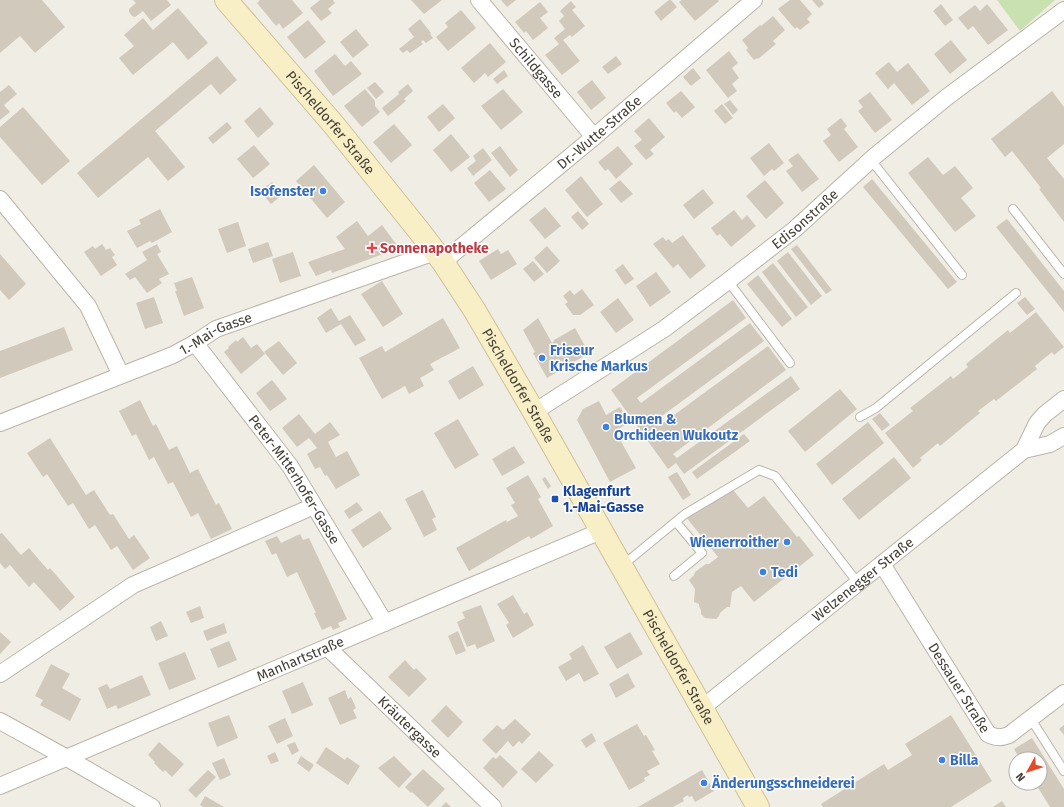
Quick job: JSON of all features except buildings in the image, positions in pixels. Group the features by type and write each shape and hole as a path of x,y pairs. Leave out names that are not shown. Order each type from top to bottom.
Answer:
{"main road":[{"name":"Pischeldorfer Straße","path":"226,0 334,125 439,257 475,311 758,807"}],"street":[{"name":"Schildgasse","path":"479,0 594,137"},
{"name":"Dr.-Wutte-Straße","path":"439,257 594,137 749,2"},
{"name":"Edisonstraße","path":"534,412 664,329 728,281 795,229 871,160 947,97 1063,12"},
{"path":"0,199 88,306 121,375"},
{"name":"1.-Mai-Gasse","path":"0,423 173,355 216,329 439,257"},
{"name":"Peter-Mitterhofer-Gasse","path":"195,343 290,466 385,623"},
{"name":"Welzenegger Straße","path":"702,708 850,591 1024,450 1037,424 1046,414 1064,399"},
{"name":"Welzenegger Straße","path":"1024,450 1050,444 1064,436"},
{"path":"0,674 133,585 314,506"},
{"name":"Manhartstraße","path":"0,786 601,531"},
{"name":"Dessauer Straße","path":"882,564 988,734 1002,738 1010,735 1064,693"},
{"name":"Kräutergasse","path":"327,646 493,807"},
{"path":"0,721 68,758 152,807"}],"lane":[{"path":"871,160 962,275"},
{"path":"1013,209 1064,274"},
{"path":"728,281 790,362"},
{"path":"860,417 876,408 1016,293"},
{"path":"621,566 685,514 759,470 775,476 858,583"},
{"path":"674,576 702,553 676,522"},
{"path":"1031,719 1064,771"}],"green space":[{"path":"997,0 1055,0 1020,31"}],"place":[{"name":"Isofenster","path":"323,191"},
{"name":"Sonnenapotheke","path":"372,248"},
{"name":"Friseur Krische Markus","path":"542,358"},
{"name":"Blumen & Orchideen Wukoutz","path":"606,427"},
{"name":"Klagenfurt 1.-Mai-Gasse","path":"555,499"},
{"name":"Wienerroither","path":"787,542"},
{"name":"Tedi","path":"763,572"},
{"name":"Billa","path":"942,760"},
{"name":"Änderungsschneiderei","path":"704,783"}]}
